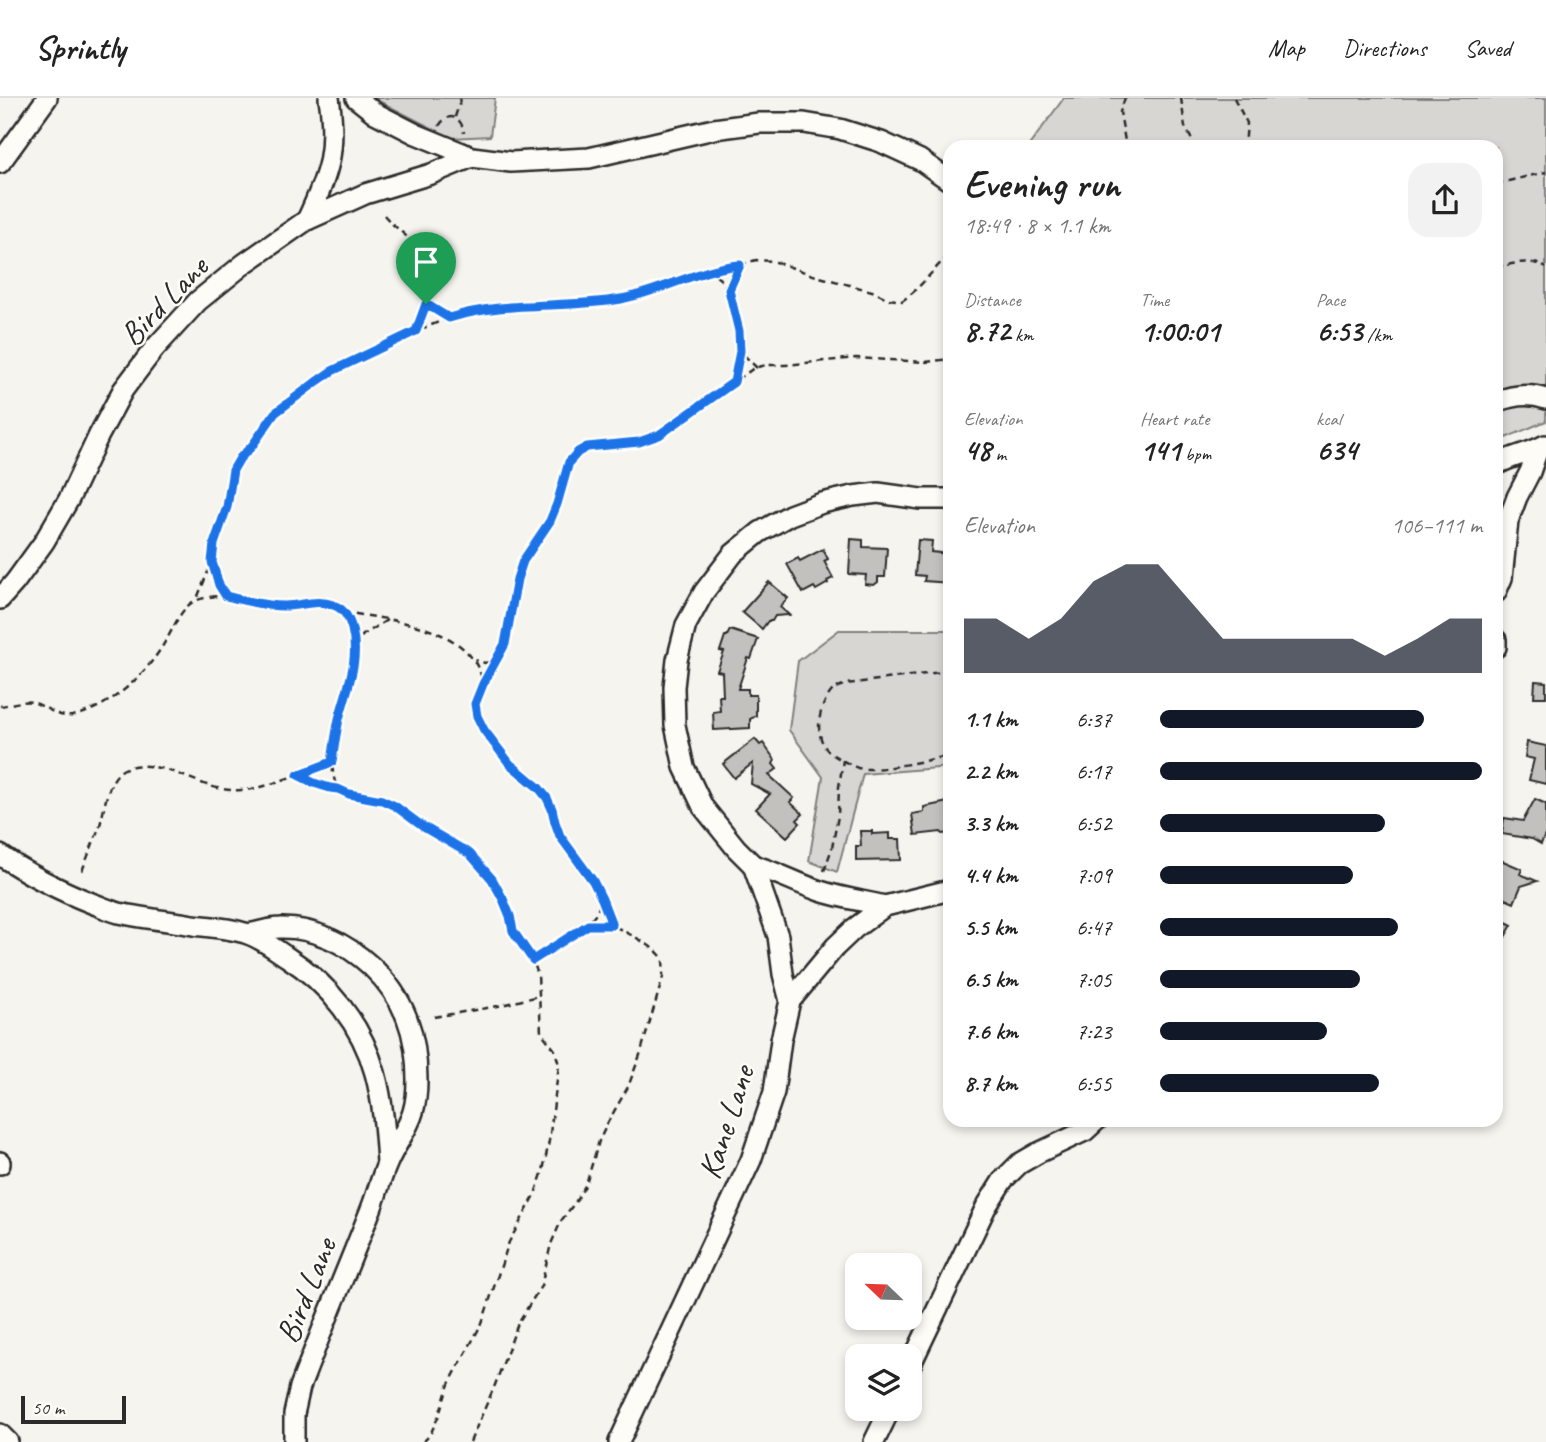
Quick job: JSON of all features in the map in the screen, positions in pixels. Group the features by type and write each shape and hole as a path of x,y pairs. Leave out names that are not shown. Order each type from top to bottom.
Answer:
{"street":[{"path":"0,163 47,98"},
{"path":"307,220 330,164 333,139 329,98"},
{"path":"356,98 375,113 416,134 472,157 511,162 589,158 714,129 759,123 804,123 840,129 881,142 920,160 943,176"},
{"name":"Bird Lane","path":"0,599 44,542 69,499 123,390 154,349 198,301 245,262 307,220 365,194 431,174 472,157"},
{"path":"1504,399 1536,396 1546,399"},
{"path":"1503,461 1542,447"},
{"path":"1503,568 1508,521 1542,447"},
{"path":"790,1001 778,936 753,865 704,807 681,757 675,725 674,687 677,660 686,625 704,592 733,554 760,532 790,514 822,502 878,493 943,499"},
{"name":"Bird Lane","path":"0,855 76,897 117,913 221,927 248,934 302,967 339,1002 365,1046 374,1070 384,1123 387,1164"},
{"path":"753,865 775,871 799,884 824,892 885,906"},
{"name":"Kane Lane","path":"619,1442 751,1160 774,1092 781,1040 790,1001 835,947 885,906 943,892"},
{"name":"Bird Lane","path":"248,934 280,928 313,932 346,946 361,957 393,991 407,1016 414,1038 417,1065 413,1112 387,1164 300,1387 294,1414 294,1442"},
{"path":"921,1344 986,1207 1003,1180 1019,1164 1089,1127"},
{"path":"874,1442 884,1421"},
{"path":"0,1434 8,1442"}],"path":[{"path":"455,117 461,98"},
{"path":"1125,98 1120,112 1125,140"},
{"path":"1181,98 1185,127 1192,140"},
{"path":"1234,98 1247,123 1245,140"},
{"path":"439,126 442,120 455,117 463,126 464,133"},
{"path":"1503,182 1546,172"},
{"path":"384,215 419,248 425,261 426,304 416,331"},
{"path":"196,601 212,562 214,544 227,507 233,470 275,413 332,371 416,331 449,318 516,307 621,299 669,286 725,266 756,260 773,261 902,301 943,261"},
{"path":"1503,266 1521,262 1540,264 1546,268"},
{"path":"729,290 740,265"},
{"path":"710,271 729,290 739,331 740,351 734,382"},
{"path":"426,304 449,318"},
{"path":"740,351 757,368"},
{"path":"612,925 593,881 560,836 547,798 510,764 484,730 475,704 505,644 523,561 550,521 569,462 587,447 639,442 659,435 757,368 856,358 925,362 943,360"},
{"path":"212,562 219,585 226,596"},
{"path":"0,706 25,701 61,716 72,716 110,700 124,691 157,655 178,617 190,604 216,596 285,606 319,602 335,605 345,612 411,624 442,634 475,660 485,663 497,660"},
{"path":"338,789 334,782 332,762 336,732 356,656 356,643 345,612"},
{"path":"356,643 363,635 387,620"},
{"path":"475,660 483,684"},
{"path":"943,672 846,684 834,689 824,703 818,723 822,741 830,752 858,768 873,769 943,757"},
{"path":"824,871 838,816 844,760"},
{"path":"82,871 110,786 121,771 138,765 169,770 224,789 242,790 298,775 332,762"},
{"path":"298,775 349,794 382,800 470,854 492,879 507,908 513,931 533,960 538,975 541,1032 555,1050 559,1065 549,1141 534,1197 509,1242 482,1323 449,1384 430,1435 423,1442"},
{"path":"533,960 588,925 602,899"},
{"path":"470,1442 518,1323 541,1286 551,1244 561,1222 586,1184 599,1142 628,1087 663,977 664,964 660,955 646,944 612,925 588,925"},
{"path":"434,1017 539,996"}],"shaded area":[{"path":"373,98 495,98 490,136 451,138"},
{"path":"1064,98 1546,98 1546,421 1503,439 1503,140 1033,140"},
{"path":"839,630 943,630 943,768 863,774 837,872 809,861 823,777 789,730 798,661"}],"building":[{"path":"851,539 863,540 863,547 887,548 885,577 878,577 878,582 874,585 865,584 866,575 849,574"},
{"path":"918,540 932,541 931,552 943,553 943,582 924,581 925,576 915,575"},
{"path":"823,549 828,559 824,561 833,578 816,590 814,587 803,593 787,564 798,558 800,561"},
{"path":"769,582 788,598 780,607 789,615 775,616 762,629 742,612"},
{"path":"730,630 758,639 751,659 748,658 738,689 748,689 748,695 756,695 756,716 750,719 750,728 714,730 713,712 720,711 719,696 723,696 722,672 717,671 724,652 720,651"},
{"path":"1535,681 1546,682 1546,697 1534,697"},
{"path":"755,739 760,745 763,743 775,760 773,764 777,769 769,775 794,798 790,802 803,814 797,820 800,823 787,837 756,809 770,794 751,784 753,763 734,778 723,764"},
{"path":"1527,742 1546,746 1546,784 1529,780 1534,759 1525,757"},
{"path":"1535,799 1546,804 1546,833 1541,844 1532,839 1503,834 1504,818 1523,821"},
{"path":"943,803 943,834 915,835 912,814 924,812 924,807"},
{"path":"860,831 872,831 872,834 890,833 890,839 900,839 901,860 856,861 856,846 861,846"},
{"path":"1503,861 1522,869 1520,874 1537,881 1521,886 1514,903 1503,898"},
{"path":"1503,920 1512,925 1503,940"}],"route":[{"path":"740,265 729,290 739,331 740,351 734,382 659,435 639,442 587,447 569,462 550,521 523,561 505,644 475,704 484,730 510,764 547,798 560,836 593,881 610,915 612,925 588,925 533,960 513,931 510,916 492,879 470,854 382,800 349,794 298,775 332,762 336,732 356,656 356,643 345,612 335,605 319,602 285,606 226,596 219,585 212,562 214,544 227,507 233,470 275,413 332,371 416,331 426,304 449,318 529,305 621,299 669,286 725,266 740,265"}]}
